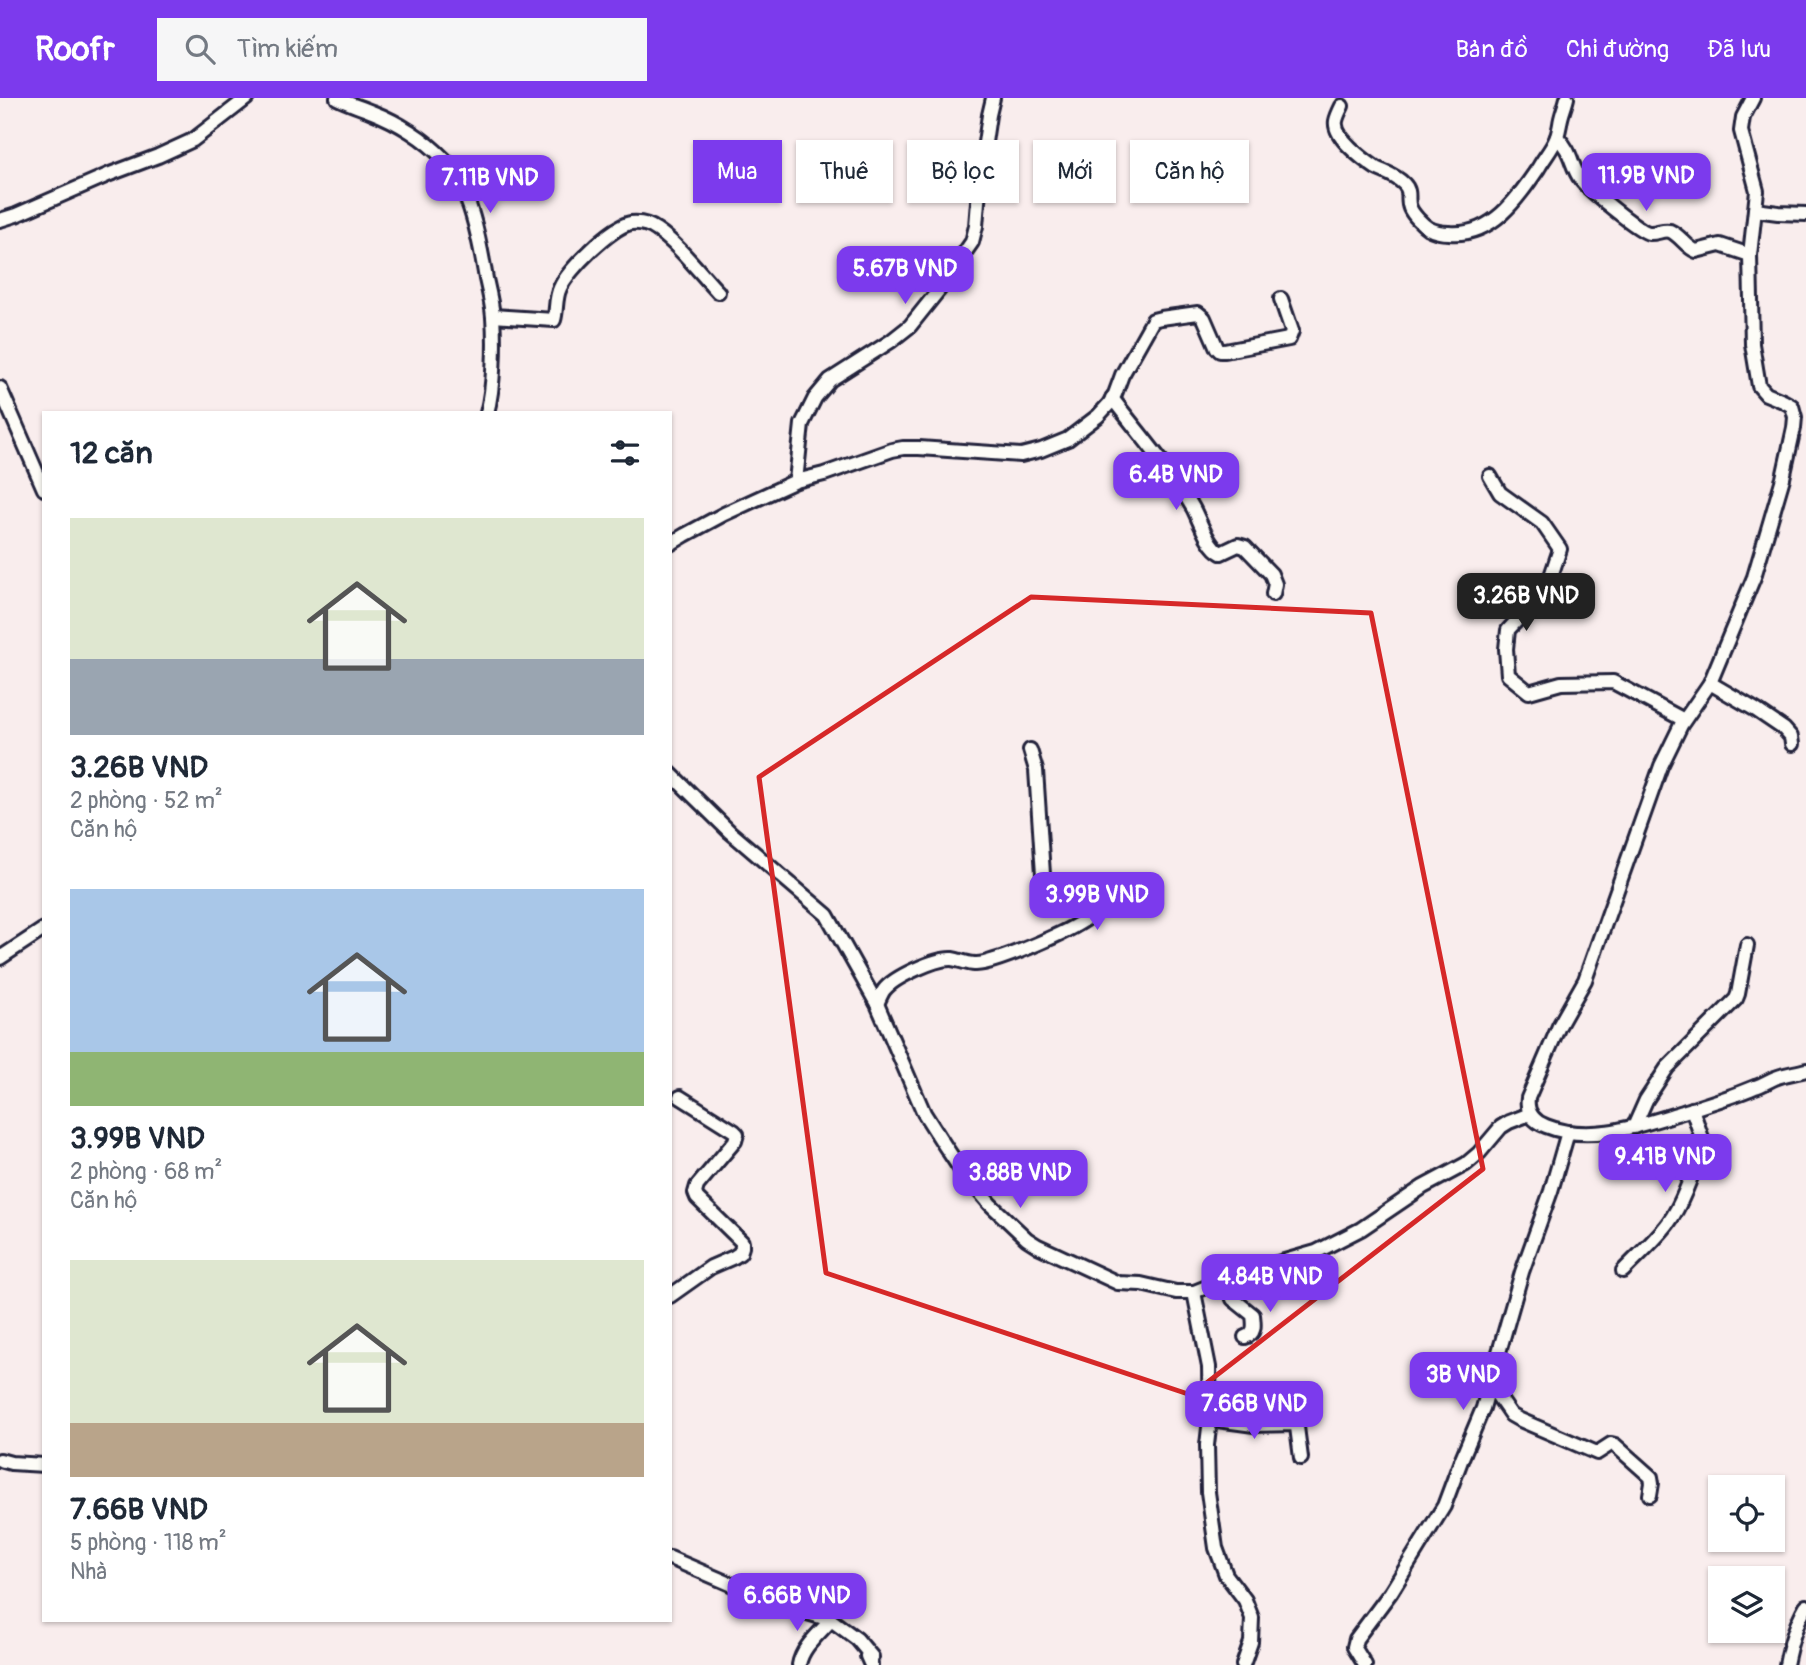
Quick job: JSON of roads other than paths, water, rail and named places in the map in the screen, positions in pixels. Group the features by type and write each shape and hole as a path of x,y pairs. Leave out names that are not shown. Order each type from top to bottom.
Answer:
{"street":[{"path":"0,220 193,140 247,98"},
{"path":"337,98 397,124 428,144 446,161 472,210 493,316 492,372 486,411"},
{"path":"796,481 802,424 815,398 830,380 910,326 972,242 993,98"},
{"path":"1342,106 1336,121 1337,132 1374,167 1393,174 1409,189 1410,208 1424,224 1437,232 1457,234 1469,232 1492,221 1520,195 1557,137 1567,98"},
{"path":"1753,98 1743,117 1741,131 1757,191 1750,255 1752,344 1759,386 1766,394 1791,406 1795,417 1783,478 1754,577 1710,683 1684,720 1661,766 1584,980 1559,1026 1528,1098 1527,1107 1530,1114 1543,1125 1568,1132 1591,1133 1634,1128 1757,1087 1775,1077 1806,1070"},
{"path":"1557,137 1568,150 1583,182 1594,194 1641,229 1650,233 1671,232 1696,251 1720,245 1750,255"},
{"path":"1755,210 1806,214"},
{"path":"493,316 554,320 560,287 568,276 602,239 629,223 641,223 656,229 718,292"},
{"path":"672,543 724,514 796,481 903,448 1031,454 1068,439 1098,416 1112,398 1153,320 1198,313 1205,318 1217,348 1225,351 1289,339 1292,331 1281,299"},
{"path":"0,388 42,484"},
{"path":"1112,398 1171,473 1216,551 1222,553 1238,545 1245,547 1271,574 1275,584 1273,594"},
{"path":"1490,476 1500,493 1542,523 1560,550 1547,588 1508,630 1508,675 1530,692 1562,683 1613,682 1684,720"},
{"path":"1710,683 1784,729 1791,737 1792,744"},
{"path":"877,1004 884,990 916,969 949,960 972,964 987,962 1072,928 1092,914 1091,906 1076,892 1049,893 1042,885 1036,770 1030,750"},
{"path":"672,776 730,832 827,915 877,1004 925,1113 961,1170 990,1204 1038,1247 1118,1283 1141,1283 1176,1292 1194,1292 1226,1279 1316,1252 1361,1229 1423,1187 1466,1164 1501,1127 1530,1114"},
{"path":"0,958 42,930"},
{"path":"1634,1128 1646,1100 1667,1068 1738,995 1747,945"},
{"path":"672,1295 711,1267 740,1253 742,1247 742,1242 695,1193 737,1135 680,1097"},
{"path":"1623,1271 1668,1224 1686,1188 1703,1141 1692,1109"},
{"path":"1365,1665 1354,1647 1356,1639 1391,1592 1444,1506 1491,1386 1522,1272 1551,1191 1568,1132"},
{"path":"1226,1279 1233,1299 1253,1315 1253,1332 1245,1337"},
{"path":"1194,1292 1208,1356 1208,1492 1216,1548 1226,1574 1245,1600 1252,1618 1251,1642 1243,1665"},
{"path":"1491,1386 1511,1415 1518,1419 1597,1453 1611,1444 1615,1445 1653,1479 1650,1495"},
{"path":"1210,1419 1254,1425 1294,1424 1297,1427 1301,1458"},
{"path":"0,1460 42,1465"},
{"path":"672,1560 777,1604 831,1620 849,1632 866,1649 872,1657 867,1656 871,1665"},
{"path":"1786,1665 1793,1635 1806,1606"},
{"path":"799,1665 800,1656 831,1620"}]}
